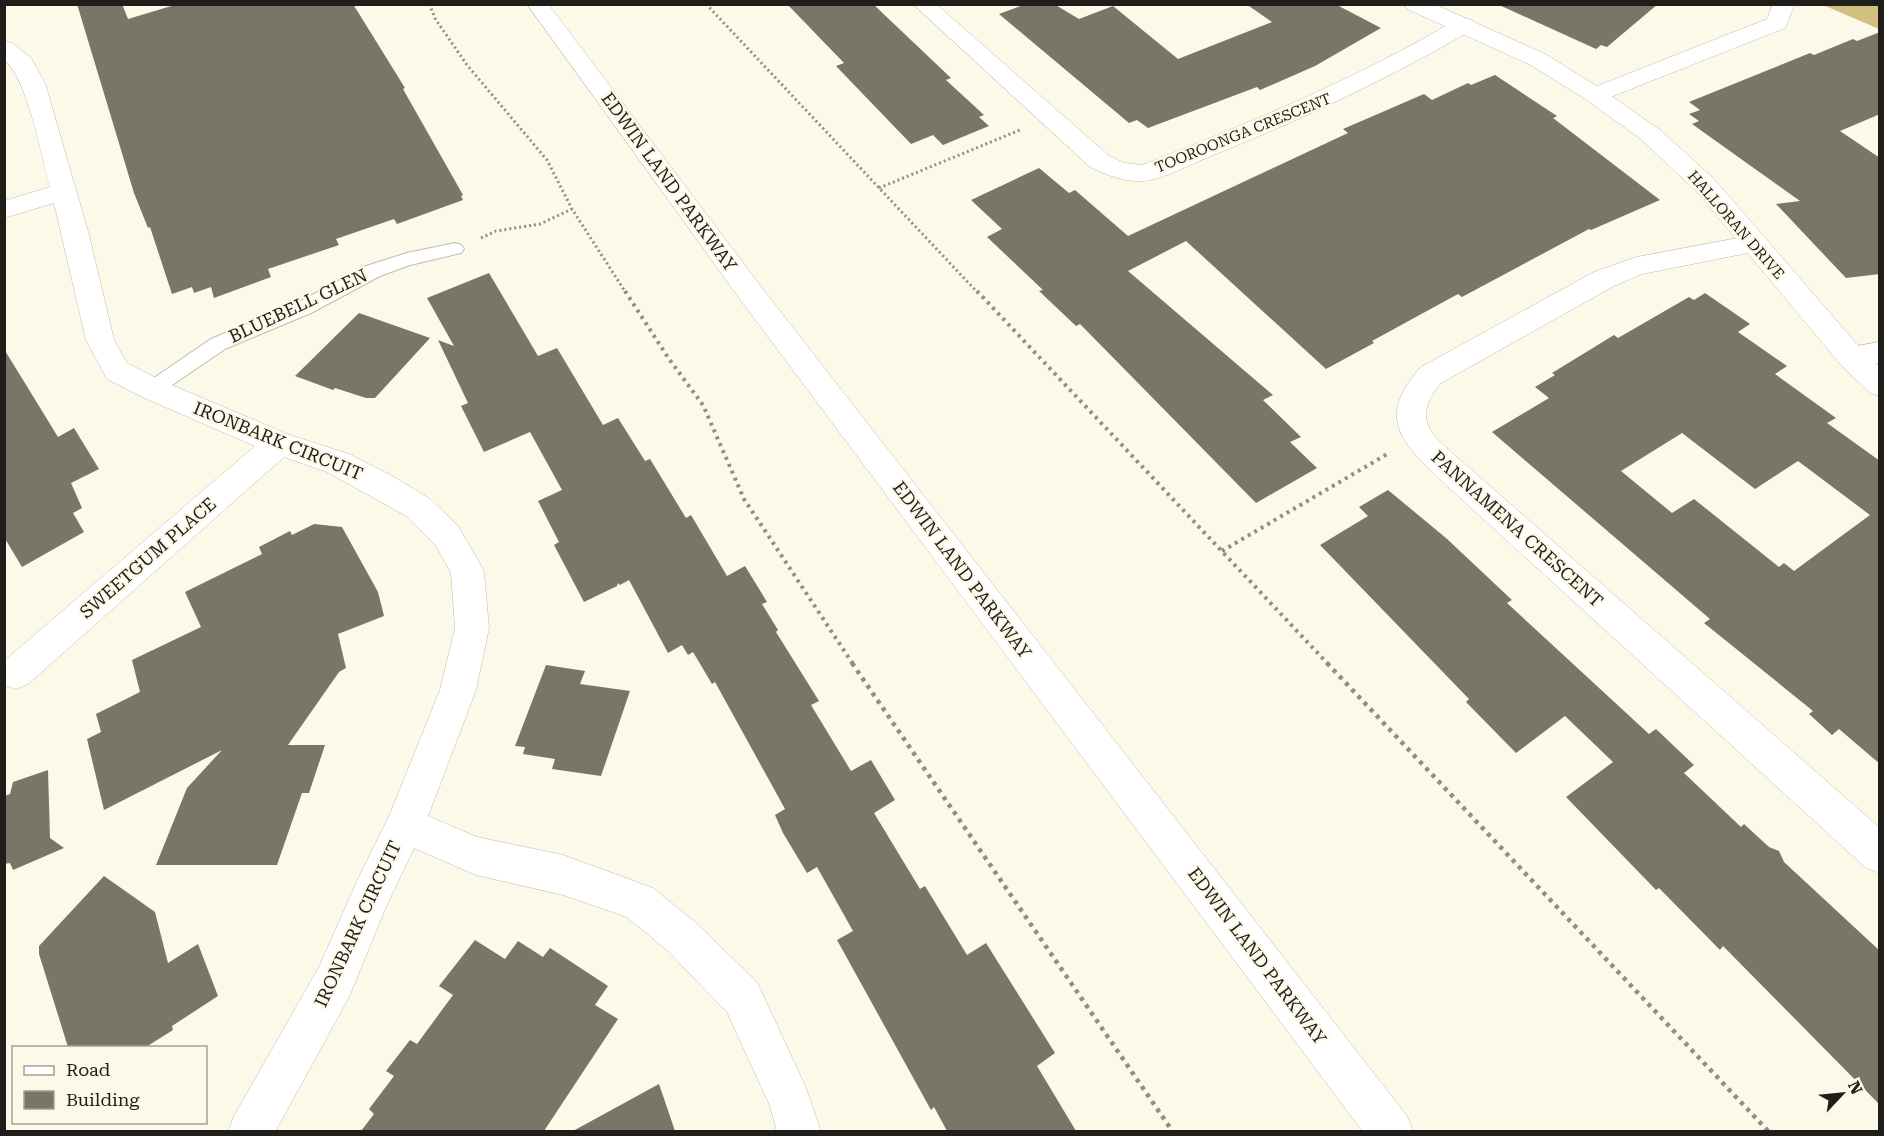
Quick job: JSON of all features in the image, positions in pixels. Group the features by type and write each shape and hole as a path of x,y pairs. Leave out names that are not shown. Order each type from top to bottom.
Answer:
{"street":[{"name":"EDWIN LAND PARKWAY","path":"537,4 766,314 1391,1131"},
{"name":"TOOROONGA CRESCENT","path":"923,4 1048,118 1099,161 1119,171 1144,174 1341,92 1420,52 1464,25"},
{"name":"HALLORAN DRIVE","path":"1415,4 1537,59 1595,95 1651,135 1705,185 1851,357 1880,385"},
{"path":"1595,95 1769,27 1777,23 1784,4"},
{"name":"IRONBARK CIRCUIT","path":"4,48 23,63 31,77 64,191 91,294 100,340 117,371 152,389 279,443 338,463 383,486 419,508 447,536 467,572 472,628 458,690 405,825 372,893 334,982 278,1085 250,1131"},
{"path":"4,210 64,191"},
{"name":"PANNAMENA CRESCENT","path":"1754,244 1637,266 1604,279 1431,375 1416,390 1411,401 1410,415 1419,436 1456,475 1880,854"},
{"path":"1851,357 1880,352"},
{"name":"SWEETGUM PLACE","path":"16,673 279,443"},
{"path":"405,825 476,856 563,875 639,902 682,938 742,997 790,1103 799,1131"}],"lane":[{"name":"BLUEBELL GLEN","path":"152,389 218,344 304,308 373,272 403,260 455,249"}],"path":[{"path":"429,4 436,20 467,65 547,160 572,209 669,359 703,405 744,499 816,610 1173,1131"},
{"path":"706,4 1768,1131"},
{"path":"879,188 1048,118"},
{"path":"455,249 496,231 540,224 572,209"},
{"path":"1222,552 1419,436"}],"shaded area":[{"path":"1823,5 1879,5 1879,29"}],"building":[{"path":"77,4 122,4 128,19 178,4 353,4 405,88 403,89 463,195 461,196 463,200 397,224 394,219 336,239 339,245 268,269 271,277 214,298 211,287 194,293 192,287 172,294 150,227 148,228 134,193"},
{"path":"787,4 873,4 951,78 946,80 984,115 979,117 989,126 943,145 933,135 911,144 836,66 844,63"},
{"path":"1026,4 1054,4 1079,19 1113,6 1178,59 1272,22 1246,4 1335,4 1381,28 1315,66 1260,90 1257,87 1148,128 1137,120 1129,123 999,14"},
{"path":"1497,4 1658,4 1607,47 1601,45 1596,49"},
{"path":"1880,32 1880,114 1840,131 1880,158 1880,274 1846,278 1776,204 1800,201 1692,124 1699,121 1689,114 1700,110 1689,102 1810,53 1814,55 1853,39 1857,41"},
{"path":"1495,75 1557,116 1553,118 1660,200 1589,229 1462,297 1458,294 1326,369 1186,241 1128,271 1273,395 1263,400 1301,437 1290,442 1317,468 1256,503 1080,324 1076,326 1039,291 1043,290 987,237 1002,229 971,200 1039,168 1069,193 1075,190 1128,236 1348,133 1343,129 1424,94 1432,100 1468,83 1471,85"},
{"path":"489,273 538,356 557,348 603,425 618,418 645,461 650,459 686,518 691,515 727,576 745,566 767,602 762,604 778,630 776,632 819,701 811,705 851,771 871,760 895,800 874,813 920,889 925,886 967,955 986,943 1055,1053 1037,1066 1076,1131 947,1131 934,1107 931,1110 837,940 853,931 817,867 807,873 783,833 775,815 785,809 715,682 712,684 693,652 688,655 682,645 668,653 629,580 620,585 618,583 617,586 584,602 554,545 559,542 538,501 562,490 530,432 484,452 461,406 468,403 438,340 454,346 427,298"},
{"path":"1705,293 1750,324 1738,332 1787,366 1775,374 1836,418 1827,423 1880,461 1880,764 1839,729 1832,735 1809,714 1813,711 1704,623 1710,619 1492,432 1549,398 1535,387 1555,375 1552,373 1614,335 1618,338 1689,297 1694,300","holes":["1682,433 1755,489 1798,461 1870,515 1794,571 1784,563 1779,567 1694,499 1672,513 1621,471"]},
{"path":"359,313 430,338 375,398 366,398 335,388 333,390 295,376"},
{"path":"4,349 58,437 74,428 99,469 71,483 82,508 73,513 84,532 22,567 4,537"},
{"path":"1388,490 1446,538 1512,600 1507,603 1649,734 1656,729 1694,765 1684,773 1741,827 1744,824 1769,847 1779,851 1784,862 1880,951 1880,1105 1723,946 1720,950 1659,888 1656,890 1566,797 1613,762 1565,716 1516,753 1466,702 1469,699 1320,545 1368,516 1359,507"},
{"path":"314,524 342,527 378,592 384,616 338,634 346,668 339,672 288,745 325,745 309,793 302,793 277,865 156,865 187,788 222,750 104,810 87,739 101,732 96,714 140,692 132,660 201,627 185,592 262,554 259,547 290,531 292,535"},
{"path":"546,665 585,671 580,684 630,691 601,776 552,769 555,759 523,754 525,747 515,746"},
{"path":"48,770 50,838 64,848 13,870 10,863 4,864 4,796 10,794 13,782"},
{"path":"104,876 155,912 168,963 198,944 218,996 172,1026 173,1030 148,1046 68,1046 39,954 39,946"},
{"path":"475,940 505,959 518,941 543,957 550,948 608,986 595,1005 618,1019 544,1131 361,1131 374,1114 369,1109 394,1076 386,1071 410,1040 417,1044 453,995 439,986"},
{"path":"659,1084 675,1131 573,1131"}]}
